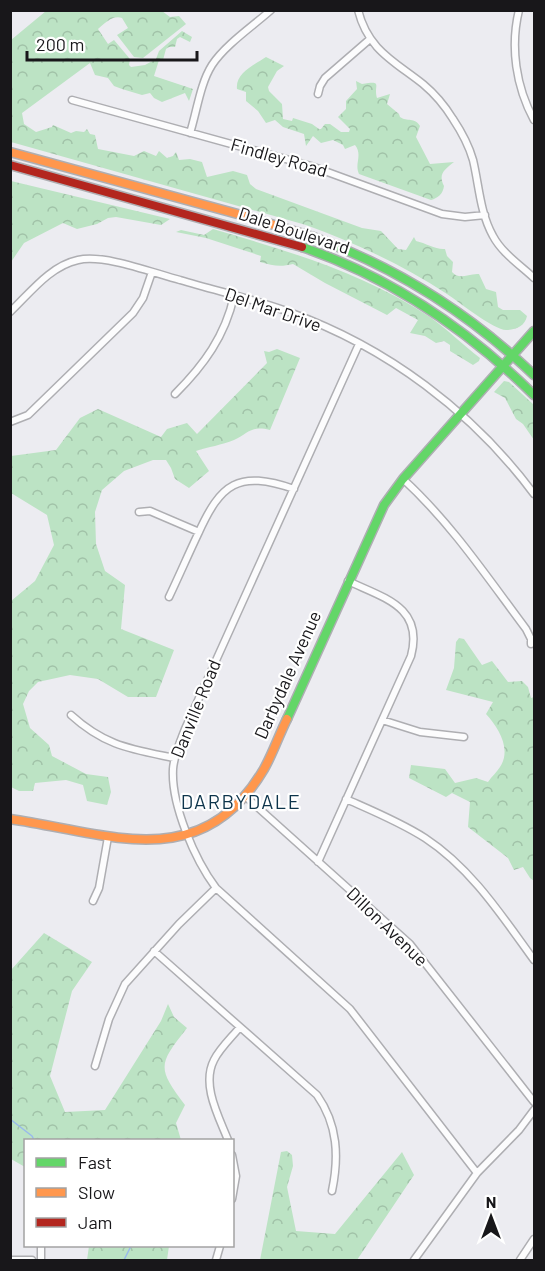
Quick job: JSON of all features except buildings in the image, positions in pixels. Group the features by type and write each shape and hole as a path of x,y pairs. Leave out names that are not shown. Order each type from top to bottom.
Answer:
{"main road":[{"name":"Dale Boulevard","path":"10,152 279,225 338,246 421,287 477,325 534,375"},
{"name":"Dale Boulevard","path":"10,165 269,237 327,257 412,298 462,331 504,365 534,395"},
{"name":"Darbydale Avenue","path":"10,819 108,837 151,841 188,835 214,823 245,796 264,769 384,505 403,479 534,331"}],"street":[{"path":"190,133 212,65 222,53 271,10"},
{"path":"358,10 370,39 393,63 433,93 454,120 471,153 485,215 496,241 534,278"},
{"path":"519,10 515,45 517,72 525,100 534,120"},
{"path":"318,94 325,78 370,39"},
{"name":"Findley Road","path":"72,100 326,171 442,214 465,217 485,215"},
{"name":"Del Mar Drive","path":"10,312 53,272 76,260 103,259 291,312 359,344 406,371 461,414 500,452 534,494"},
{"path":"10,422 24,417 33,410 133,313 143,298 152,272"},
{"path":"175,394 200,368 216,345 227,322 234,296"},
{"name":"Danville Road","path":"359,344 185,729 174,758 174,791 200,864 216,888 350,1009 477,1173"},
{"path":"403,479 435,510 459,539 526,629 531,644"},
{"path":"169,597 212,504 223,492 232,486 247,482 265,481 294,489"},
{"path":"139,512 150,511 199,532"},
{"path":"318,862 411,656 414,640 412,627 406,614 395,603 348,581"},
{"path":"71,716 97,736 112,744 174,758"},
{"path":"382,720 420,732 464,737"},
{"name":"Dillon Avenue","path":"245,796 416,951 534,1102"},
{"path":"346,799 411,830 448,856 480,888 534,960"},
{"path":"93,901 99,888 108,837"},
{"path":"96,1066 109,1018 118,996 154,951 216,888"},
{"path":"154,951 311,1089 322,1102 333,1128 337,1152 332,1191"},
{"path":"228,1139 211,1092 209,1076 216,1056 240,1027"},
{"path":"414,1260 477,1173 519,1130 534,1110"},
{"path":"234,1166 236,1176 234,1188"},
{"path":"520,1260 534,1239"},
{"path":"10,1260 32,1260"}],"green space":[{"path":"46,11 162,11 170,17 179,16 186,24 143,58 134,57 117,35 128,28 122,18 112,19 98,29 108,44 114,40 130,59 131,67 145,65 156,59 159,51 182,31 192,37 190,42 180,37 175,47 166,49 163,60 159,60 154,76 193,89 189,101 185,93 162,102 150,93 142,95 114,86 108,78 95,75 90,63 22,113 24,124 36,132 53,125 71,133 84,132 87,129 90,134 95,135 98,149 134,156 144,151 156,156 159,151 167,158 176,152 179,160 190,159 202,162 207,177 233,171 247,175 250,184 256,189 362,228 381,231 398,249 406,250 414,237 416,241 445,249 447,256 453,262 452,272 455,275 479,274 486,289 496,292 498,307 503,310 520,310 527,316 520,327 501,329 396,264 343,239 306,225 11,142 11,40"},
{"path":"266,57 284,66 277,71 268,87 282,104 283,119 292,121 293,118 312,124 319,129 325,124 330,124 341,132 349,132 350,129 338,117 346,109 346,101 357,89 356,81 362,84 375,83 377,98 390,94 387,104 400,117 416,122 420,126 416,137 430,164 454,162 442,175 444,186 438,197 431,200 359,174 358,152 355,145 345,149 343,145 333,140 321,143 313,136 306,146 304,134 283,127 275,120 266,123 258,111 246,101 246,92 237,89 237,83 242,74"},
{"path":"11,181 170,219 161,225 116,217 77,229 63,223 24,243 11,262"},
{"path":"213,229 297,255 379,288 430,317 480,358 479,361 473,365 450,351 450,345 444,341 436,343 425,336 410,333 418,320 396,308 387,315 293,264 281,266 260,262 261,256 206,238 176,232 181,230 204,235"},
{"path":"277,349 300,358 270,430 258,428 250,430 229,442 196,451 209,471 189,488 175,479 166,460 153,460 124,471 102,490 95,512 96,544 105,571 125,585 121,629 174,650 156,697 128,697 98,679 70,675 38,682 29,691 23,704 30,728 49,745 52,756 86,774 108,777 111,792 107,805 87,801 83,785 66,780 35,783 33,791 19,791 11,787 11,601 35,581 54,545 47,515 11,493 11,456 56,450 80,418 98,409 161,437 167,429 187,423 197,434 267,363 264,351"},
{"path":"504,381 509,382 534,405 534,440 523,424 516,419 505,398 494,392"},
{"path":"459,638 464,639 482,665 492,661 508,682 522,681 528,687 531,698 534,697 534,881 523,867 514,870 508,858 468,827 470,802 452,793 446,797 409,778 411,765 445,769 455,783 476,778 488,782 503,760 505,753 502,739 486,714 493,702 446,690 454,668 456,642"},
{"path":"44,933 92,962 72,991 50,1076 65,1112 105,1110 161,1021 168,1004 174,1017 187,1028 166,1058 165,1066 169,1082 185,1105 176,1123 181,1139 24,1139 24,1166 11,1159 11,970"},
{"path":"287,1151 292,1155 293,1166 287,1187 296,1231 335,1234 402,1152 414,1175 357,1260 260,1260 281,1152"},
{"path":"89,1247 169,1247 167,1260 87,1260"}],"waterway":[{"path":"10,1119 34,1139"},
{"path":"124,1260 130,1247"}],"traffic: fast":[{"path":"313,237 374,263 431,294 484,332 534,375"},
{"path":"302,247 366,274 426,308 482,349 534,395"},
{"path":"287,719 384,505 403,479 534,331"}],"traffic: slow":[{"path":"10,152 245,216 313,237"},
{"path":"10,819 117,838 150,839 182,836 212,824 239,802 264,769 287,719"}],"traffic: jam":[{"path":"10,165 302,247"}],"district":[{"name":"DARBYDALE","path":"241,802"}]}
